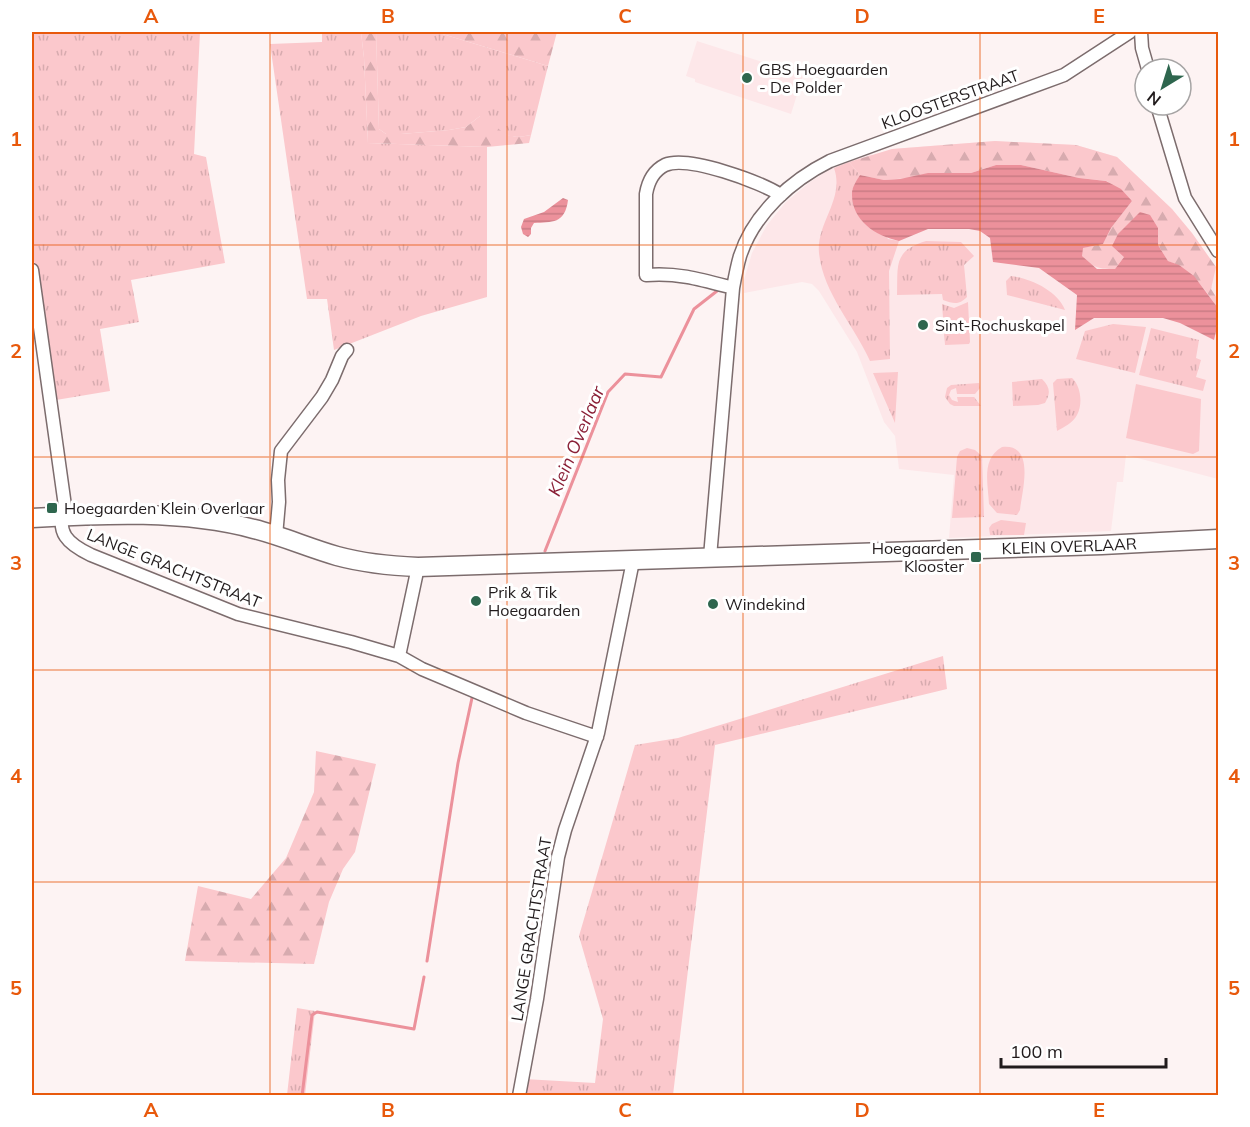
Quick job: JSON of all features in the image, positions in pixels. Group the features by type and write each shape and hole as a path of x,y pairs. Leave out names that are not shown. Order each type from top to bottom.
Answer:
{"main road":[{"name":"KLEIN OVERLAAR","path":"32,518 138,515 215,520 255,529 348,559 391,566 418,567 1102,545 1218,539"}],"street":[{"name":"KLOOSTERSTRAAT","path":"710,557 733,288 740,255 764,213 781,195 814,169 1064,75 1130,32"},
{"path":"1141,32 1145,57"},
{"path":"1161,117 1185,198 1218,251"},
{"path":"733,288 683,274 646,275 648,184 653,174 666,165 692,163 720,170 769,188 781,195"},
{"path":"32,270 65,506 61,516"},
{"path":"276,536 281,451 322,397 347,350"},
{"name":"LANGE GRACHTSTRAAT","path":"61,516 63,532 73,546 184,594 255,619 399,656 429,672 526,712 597,737"},
{"name":"LANGE GRACHTSTRAAT","path":"519,1095 537,999 558,857 597,737 633,561"},
{"path":"399,656 418,567"}],"shaded area":[{"name":"GBS Hoegaarden - De Polder","path":"697,41 803,75 791,114 695,82 695,79 686,76"},
{"path":"995,141 1076,145 1117,157 1172,209 1218,270 1218,479 1126,455 1123,482 1117,482 1111,531 949,538 954,475 899,469 895,436 884,422 857,352 819,291 812,284 802,282 744,293 744,280 752,253 767,225 786,202 830,169 892,149"},
{"path":"996,165 1021,165 1079,178 1106,181 1121,189 1132,201 1111,228 1103,244 1083,248 1082,256 1097,269 1115,269 1124,257 1112,246 1118,234 1140,212 1150,215 1158,228 1158,245 1168,261 1179,265 1194,276 1218,308 1218,323 1214,340 1180,323 1163,318 1094,318 1075,330 1077,295 1039,268 993,262 990,238 980,231 928,229 899,241 873,231 860,219 853,203 853,188 860,175 884,180 900,179 928,173 971,173"},
{"path":"563,198 568,200 561,218 552,222 534,223 528,237 523,234 521,227 524,219 544,212"}],"green space":[{"path":"32,32 200,32 194,154 206,157 225,263 131,280 139,322 100,329 110,391 56,400 32,248"},
{"path":"322,32 361,32 368,143 487,147 487,297 421,316 334,350 327,299 307,299 270,44 322,42"},
{"path":"361,32 376,32 379,129 386,134 466,127 480,116 486,116 505,134 515,137 531,135 529,143 487,147 368,143"},
{"path":"376,32 436,32 548,66 531,135 508,136 480,116 466,127 386,134 379,129"},
{"path":"436,32 557,32 548,66"},
{"path":"995,141 1076,145 1117,157 1172,209 1216,267 1211,289 1218,300 1218,308 1191,275 1168,261 1158,245 1158,228 1124,257 1115,269 1097,267 1082,256 1082,248 1103,244 1111,228 1132,201 1107,181 1079,178 1021,165 996,165 971,173 884,180 860,175 849,162 892,149"},
{"path":"849,162 860,175 852,190 888,239 899,241 889,271 890,359 870,361 826,282 822,268 819,242 836,190 834,168"},
{"path":"926,241 961,242 974,256 964,265 967,297 959,303 943,300 942,294 897,295 900,260 908,249"},
{"path":"1011,276 1026,279 1050,291 1065,310 1007,295 1006,281"},
{"path":"968,302 969,344 945,345 942,304 954,308"},
{"path":"1113,324 1146,327 1135,373 1076,359 1085,331"},
{"path":"1151,328 1199,340 1196,358 1201,360 1196,377 1206,380 1203,391 1139,375"},
{"path":"898,372 895,423 873,373"},
{"path":"1072,378 1079,390 1079,411 1073,420 1057,431 1053,383 1057,379"},
{"path":"1042,379 1049,390 1045,403 1013,406 1012,382"},
{"path":"979,383 980,388 975,394 957,394 956,388 951,390 949,395 952,400 958,402 957,397 974,397 981,406 954,406 945,397 947,388 951,385"},
{"path":"1136,384 1201,399 1199,451 1193,454 1126,438"},
{"path":"1002,447 1013,448 1019,452 1023,460 1024,481 1020,510 1017,515 997,513 989,504 988,465 995,452"},
{"path":"967,448 975,450 982,456 984,517 952,518 957,457 960,451"},
{"path":"1001,520 1026,523 1024,535 990,535 989,528"},
{"path":"943,656 947,689 715,745 673,1095 521,1096 524,1079 595,1083 603,1019 579,936 635,745 678,738"},
{"path":"316,751 376,764 355,852 343,869 329,902 314,964 185,961 198,886 251,899 286,858 314,792"},
{"path":"297,1008 315,1011 305,1095 287,1095"}],"waterway":[{"name":"Klein Overlaar","path":"545,551 608,392 625,374 661,377 694,309 717,291"},
{"name":"Klein Overlaar","path":"427,961 458,763 472,698"},
{"path":"302,1096 312,1015 317,1012 414,1029 424,977"}],"place":[{"name":"GBS Hoegaarden - De Polder","path":"747,78"},
{"name":"Sint-Rochuskapel","path":"923,325"},
{"name":"Hoegaarden Klein Overlaar","path":"52,508"},
{"name":"Hoegaarden Klooster","path":"976,557"},
{"name":"Prik & Tik Hoegaarden","path":"476,601"},
{"name":"Windekind","path":"713,604"}]}
